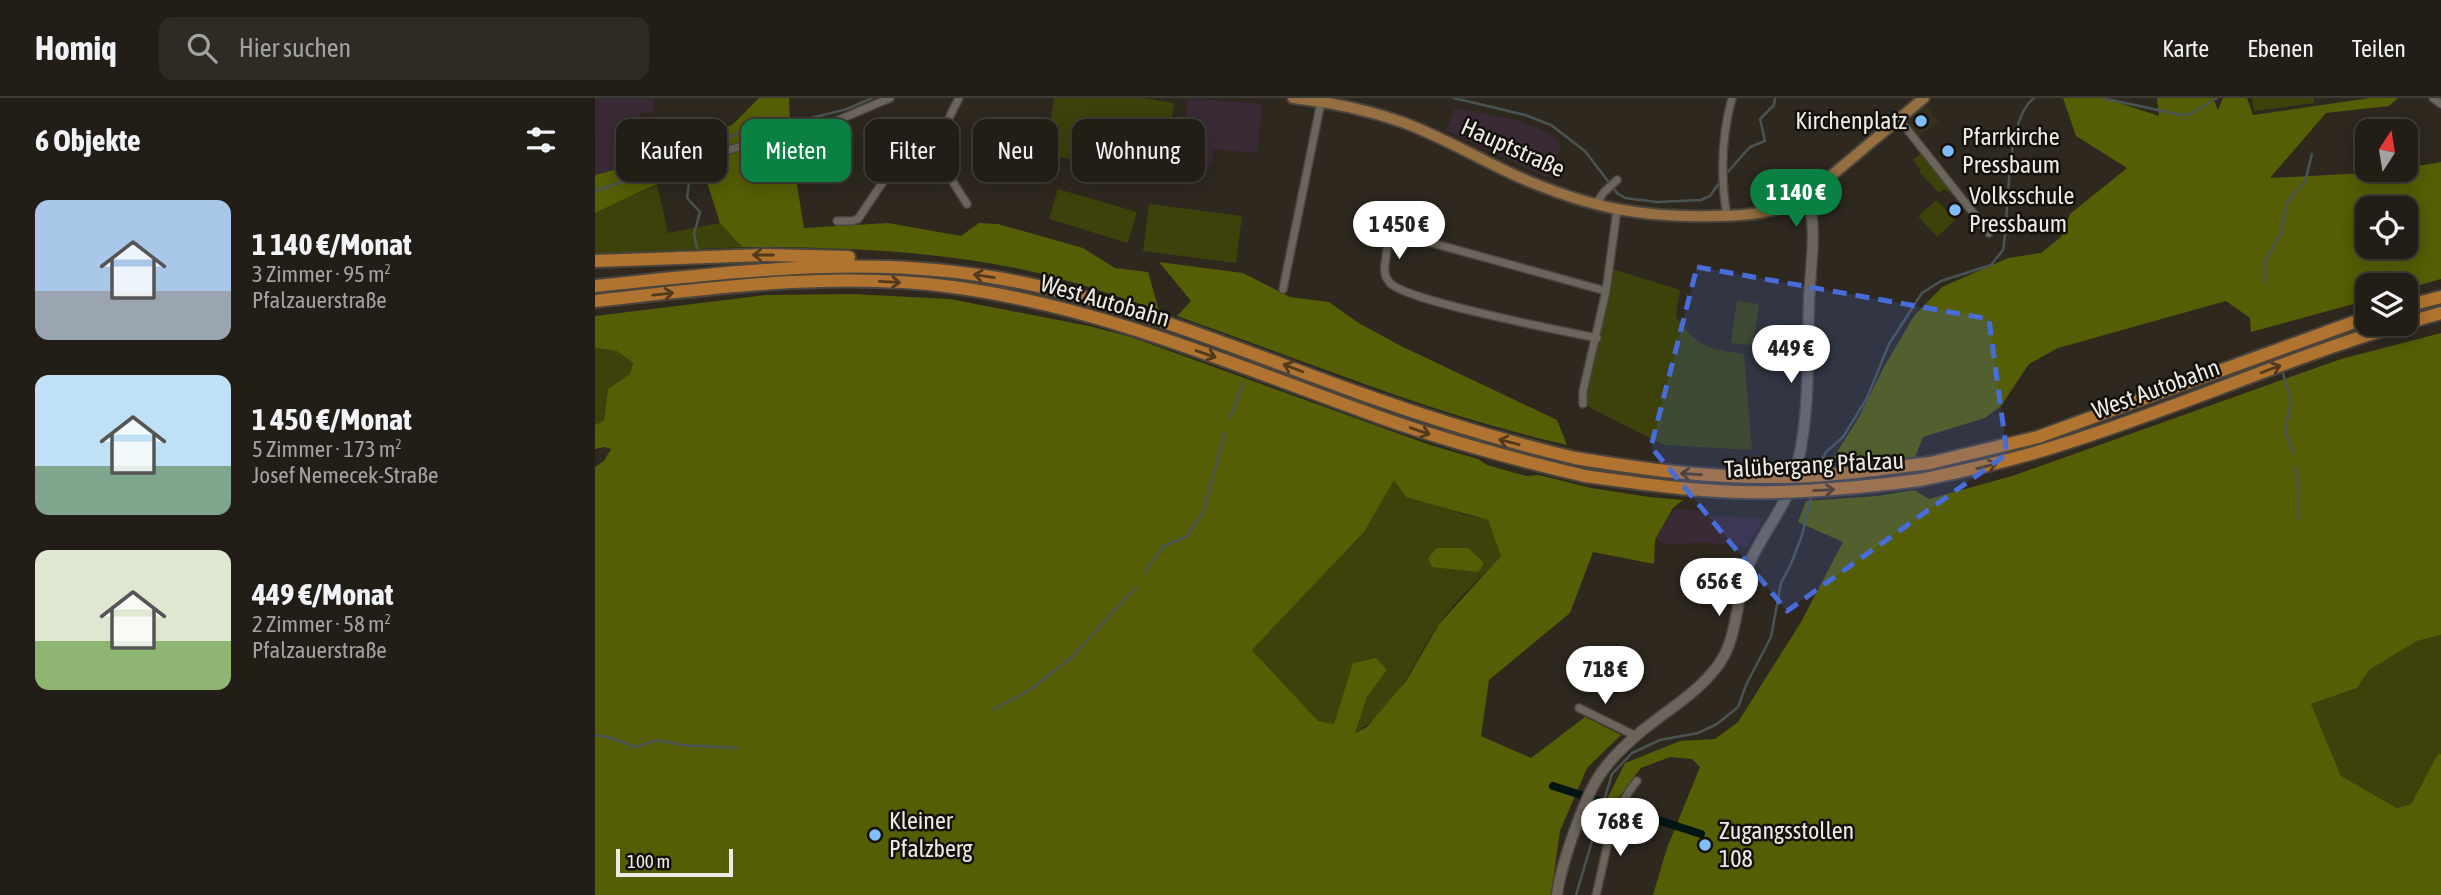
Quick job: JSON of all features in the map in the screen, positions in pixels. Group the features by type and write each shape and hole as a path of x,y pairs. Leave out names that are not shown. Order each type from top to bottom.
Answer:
{"highway":[{"path":"595,261 764,255 873,258 904,267"},
{"name":"West Autobahn","path":"595,286 738,271 820,266 904,267 987,276 1096,301 1251,352 1435,420 1575,458"},
{"name":"West Autobahn","path":"595,301 831,281 920,284 985,292 1047,305 1133,329 1432,435 1505,457 1585,476"},
{"path":"2418,303 2441,297"},
{"name":"West Autobahn","path":"2418,319 2441,313"},
{"name":"West Autobahn","path":"1930,463 2038,438 2355,322"},
{"name":"West Autobahn","path":"1920,480 1991,465 2060,445 2364,336"},
{"name":"Talübergang Pfalzau","path":"1575,458 1664,472 1776,477 1835,475 1930,463"},
{"name":"Talübergang Pfalzau","path":"1585,476 1660,487 1775,492 1835,490 1920,480"}],"main road":[{"name":"Hauptstraße","path":"1293,98 1366,111 1402,122 1528,181 1595,205 1675,218 1727,216 1773,210 1794,204 1924,98"}],"street":[{"path":"727,151 810,130 861,112 890,98"},
{"path":"948,119 959,98"},
{"path":"1727,216 1721,169 1725,131 1733,98"},
{"path":"2433,98 2441,104"},
{"path":"1283,289 1315,100"},
{"path":"1899,119 1989,233"},
{"path":"1595,205 1617,180"},
{"path":"837,221 858,219 883,182"},
{"path":"955,182 967,204"},
{"path":"1557,895 1564,865 1594,785 1610,761 1636,736 1692,693 1720,663 1728,647 1747,569 1793,482 1800,455 1807,381 1812,234 1811,209 1807,196"},
{"path":"1583,404 1606,291 1617,210"},
{"path":"1597,338 1434,300 1394,287 1387,280 1384,268 1390,238 1394,234 1403,235 1606,291"},
{"path":"1579,708 1636,736"},
{"path":"1596,895 1616,814 1624,796 1637,781"}],"highlighted area":[{"path":"1697,267 1989,319 2007,454 1787,611 1651,447"}],"shaded area":[{"path":"595,98 653,98 654,112 639,114 639,119 616,119 616,169 595,175"},
{"path":"1188,98 1262,104 1257,153 1214,149 1211,167 1205,166 1205,119 1186,119"},
{"name":"Kirchenplatz","path":"1924,102 1939,122 1917,138 1903,120"},
{"path":"1455,108 1520,121 1552,135 1561,145 1550,173 1546,177 1446,130"},
{"path":"1674,509 1698,510 1707,516 1764,518 1747,547 1702,542 1667,545 1656,539"}],"green space":[{"path":"759,98 789,98 790,119 741,119 741,182 797,182 804,228 888,223 961,236 979,223 998,224 1083,248 1115,268 1148,272 1159,310 1059,278 990,263 884,251 742,247 720,223 707,182 727,182 727,127"},
{"path":"1054,98 1142,98 1174,103 1172,119 1072,119 1072,159 1058,157 1058,119 1051,119"},
{"path":"2063,98 2104,98 2159,116 2157,98 2213,98 2218,110 2223,98 2247,98 2253,115 2370,98 2398,98 2389,106 2326,113 2270,178 2355,173 2355,182 2419,182 2419,166 2441,162 2441,279 2418,286 2418,273 2355,273 2355,304 2251,332 2250,318 2226,301 2058,348 2029,364 2001,406 1985,418 1923,437 1915,457 1877,462 1832,460 1859,417 1914,316 1942,287 2008,258 2041,253 2061,237 2070,214 2127,168 2076,136"},
{"path":"2252,98 2314,98 2314,103 2254,111"},
{"path":"1923,152 1952,189 1948,192 1944,189 1939,193 1919,172 1921,170 1913,160"},
{"path":"616,169 616,182 661,182 595,213 595,175"},
{"path":"657,184 668,233 720,223 742,247 595,254 595,213"},
{"path":"1058,189 1137,212 1128,243 1049,219"},
{"path":"1937,200 1955,220 1937,237 1918,216"},
{"path":"1149,204 1242,216 1236,263 1143,251"},
{"path":"1159,262 1243,273 1290,297 1329,302 1357,322 1401,346 1557,420 1567,445 1517,433 1419,403 1177,316 1191,301"},
{"path":"1609,268 1680,290 1676,316 1690,334 1712,348 1744,354 1752,450 1664,445 1583,404"},
{"path":"852,294 950,299 1089,326 1131,337 1430,445 1478,459 1487,465 1526,476 1539,475 1591,488 1683,500 1673,508 1655,540 1654,564 1593,552 1570,613 1489,680 1481,736 1531,758 1585,717 1621,735 1587,768 1560,831 1551,895 595,895 595,467 604,461 611,449 595,449 595,425 604,420 608,389 630,374 633,363 617,351 595,348 595,316 766,295","holes":["1394,480 1406,497 1488,520 1501,556 1439,624 1406,681 1367,727 1355,733 1367,697 1387,670 1376,658 1353,663 1334,724 1318,721 1252,650 1364,532"]},
{"path":"1737,301 1759,304 1753,345 1731,343"},
{"path":"2441,333 2441,635 2417,641 2369,670 2357,688 2311,704 2341,776 2397,808 2411,804 2438,754 2441,754 2441,895 1653,895 1667,848 1700,767 1692,759 1670,757 1641,768 1616,801 1607,799 1625,763 1680,741 1715,739 1738,722 1801,622 1843,542 1798,522 1806,501 1877,496 1914,490 1929,499 2012,476 2341,359"},
{"path":"595,348 617,351 633,363 630,374 608,389 604,420 595,425"},
{"path":"1394,479 1462,514 1488,520 1501,556 1446,615 1393,699 1369,724 1354,733 1367,697 1387,670 1353,664 1335,724 1318,721 1252,650 1364,532"},
{"path":"1437,548 1468,548 1484,563 1478,572 1432,567 1428,558"},
{"path":"2441,635 2441,754 2411,804 2397,808 2341,776 2311,704 2357,688 2369,670 2417,641"}],"waterway":[{"path":"595,191 674,164 753,126 795,122 847,109 872,98"},
{"path":"1454,98 1525,115 1551,125 1585,151 1617,193 1625,198 1657,202 1701,200 1710,196 1721,180"},
{"path":"1725,175 1750,147 1765,141 1760,119 1774,105 1775,98"},
{"path":"1817,470 1826,452 1843,437 1867,398 1889,344 1922,293 1941,281 1991,265 2003,250 2010,169 2017,126 2024,110 2034,98"},
{"path":"2102,98 2181,115 2190,114 2217,98"},
{"path":"2265,283 2265,261 2280,235 2288,200 2305,182 2312,154"},
{"path":"688,182 687,198 700,212 694,234 697,248"},
{"path":"2283,373 2291,401 2285,430 2293,453"},
{"path":"1230,418 1243,384"},
{"path":"1144,573 1163,546 1186,537 1203,513 1225,433"},
{"path":"2296,467 2298,519"},
{"path":"1576,895 1612,774 1632,753 1660,740 1698,733 1717,724 1738,707 1771,637 1781,583 1802,535 1812,493"},
{"path":"993,710 1031,689 1072,657 1136,587"},
{"path":"595,735 636,747 657,740 682,745 736,748"},
{"path":"1553,786 1701,834"}],"place":[{"name":"Kirchenplatz","path":"1921,121"},
{"name":"Pfarrkirche Pressbaum","path":"1948,151"},
{"name":"Volksschule Pressbaum","path":"1955,210"},
{"name":"Kleiner Pfalzberg","path":"875,835"},
{"name":"Zugangsstollen 108","path":"1705,845"}]}
